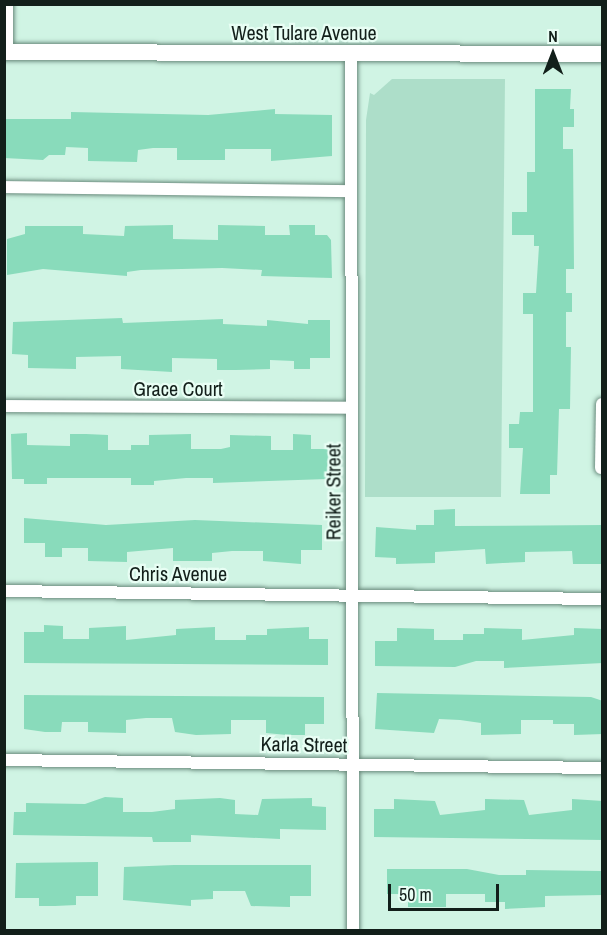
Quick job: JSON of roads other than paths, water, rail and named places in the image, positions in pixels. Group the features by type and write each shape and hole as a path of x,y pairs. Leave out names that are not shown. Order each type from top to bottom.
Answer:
{"street":[{"path":"6,52 7,4"},
{"name":"West Tulare Avenue","path":"6,52 603,54"},
{"name":"Reiker Street","path":"351,53 353,930"},
{"path":"4,187 351,191"},
{"path":"601,468 603,404"},
{"name":"Grace Court","path":"4,406 352,408"},
{"name":"Chris Avenue","path":"4,591 603,599"},
{"name":"Karla Street","path":"4,760 603,768"}]}
